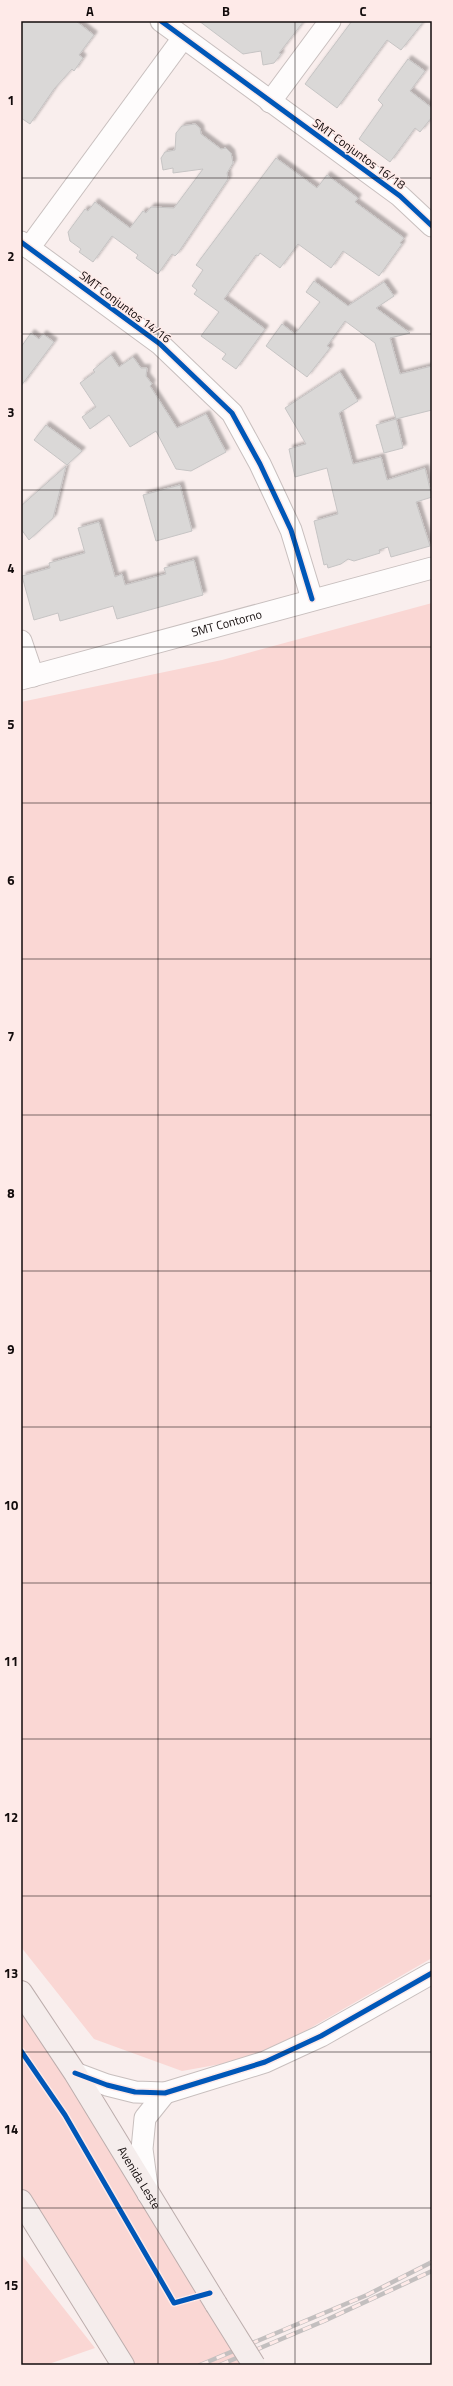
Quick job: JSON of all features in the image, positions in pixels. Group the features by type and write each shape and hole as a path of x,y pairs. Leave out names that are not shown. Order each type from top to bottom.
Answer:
{"main road":[{"name":"Avenida Leste","path":"24,1998 75,2072 148,2194 254,2365"},
{"path":"21,2201 122,2365"}],"street":[{"name":"SMT Conjuntos 16/18","path":"161,21 400,196 432,226"},
{"path":"270,102 330,21"},
{"path":"25,245 183,38"},
{"name":"SMT Conjuntos 14/16","path":"25,245 160,344 232,413 260,464 291,530 312,599"},
{"name":"SMT Contorno","path":"27,678 312,599 432,568"},
{"path":"21,641 27,678"},
{"path":"75,2072 107,2085 128,2090 165,2093 265,2062 321,2036 432,1973"},
{"path":"148,2194 142,2149 145,2118 165,2093"}],"shaded area":[{"path":"432,603 432,1958 260,2057 182,2071 94,2039 21,1947 21,702 222,660"},
{"path":"21,1999 253,2365 117,2365 21,2207"},
{"path":"21,2254 95,2348 46,2365 21,2365"}],"building":[{"path":"21,21 76,21 94,35 79,55 83,58 74,71 72,69 54,89 30,124 21,118"},
{"path":"199,21 304,21 279,53 281,54 274,63 263,65 261,51 243,54"},
{"path":"352,21 424,21 401,50 387,40 337,108 305,84"},
{"path":"408,59 425,71 410,91 432,108 432,117 420,132 415,128 390,162 359,139 383,105 378,100"},
{"path":"195,124 200,128 201,134 221,149 226,148 231,153 233,163 227,173 228,179 178,253 175,256 172,254 158,274 136,258 138,255 112,236 93,262 79,252 81,249 70,241 68,232 85,209 88,211 95,202 130,228 143,211 146,213 151,207 174,208 203,169 173,173 173,168 163,170 161,158 165,152 175,150 176,133 182,126"},
{"path":"276,158 317,188 327,175 358,198 355,202 404,238 400,243 402,244 379,276 343,251 331,268 298,244 280,268 260,253 258,256 256,255 224,299 265,329 236,369 222,359 226,354 201,336 219,312 194,294 197,290 192,286 203,270 196,265"},
{"path":"314,281 348,306 384,282 394,296 376,308 410,333 390,338 400,374 432,366 432,410 396,419 375,343 345,321 327,346 330,348 307,377 266,346 282,324 295,334 320,302 306,292"},
{"path":"31,333 39,339 43,334 54,342 21,386 21,347"},
{"path":"111,355 119,367 133,357 141,368 147,368 146,376 152,384 150,386 177,428 206,414 226,452 191,471 176,469 156,431 130,447 109,415 90,429 82,417 96,407 80,383 95,372 93,370"},
{"path":"340,372 358,401 339,413 353,464 381,457 387,480 425,468 432,497 416,502 430,546 391,557 388,547 379,550 380,553 354,561 348,559 341,564 328,568 327,564 324,565 314,521 338,514 327,468 295,477 289,449 306,444 285,408"},
{"path":"396,419 403,448 384,453 376,425"},
{"path":"46,425 82,451 67,465 34,440"},
{"path":"66,466 53,518 29,540 21,529 21,506"},
{"path":"180,485 192,531 156,541 143,495"},
{"path":"99,522 115,577 122,574 125,585 166,574 164,568 194,560 203,595 117,619 113,606 60,621 58,613 34,620 22,576 50,568 49,563 85,553 78,528"}],"railway":[{"path":"200,2365 367,2295 432,2262"},
{"path":"220,2365 324,2321 432,2271"}],"cycle path":[{"path":"161,21 400,196 432,226"},
{"path":"21,242 160,344 232,413 260,464 291,530 312,599"},
{"path":"75,2073 107,2085 135,2092 165,2093 265,2062 321,2036 432,1973"},
{"path":"21,2051 65,2115 174,2303 210,2293"}]}
